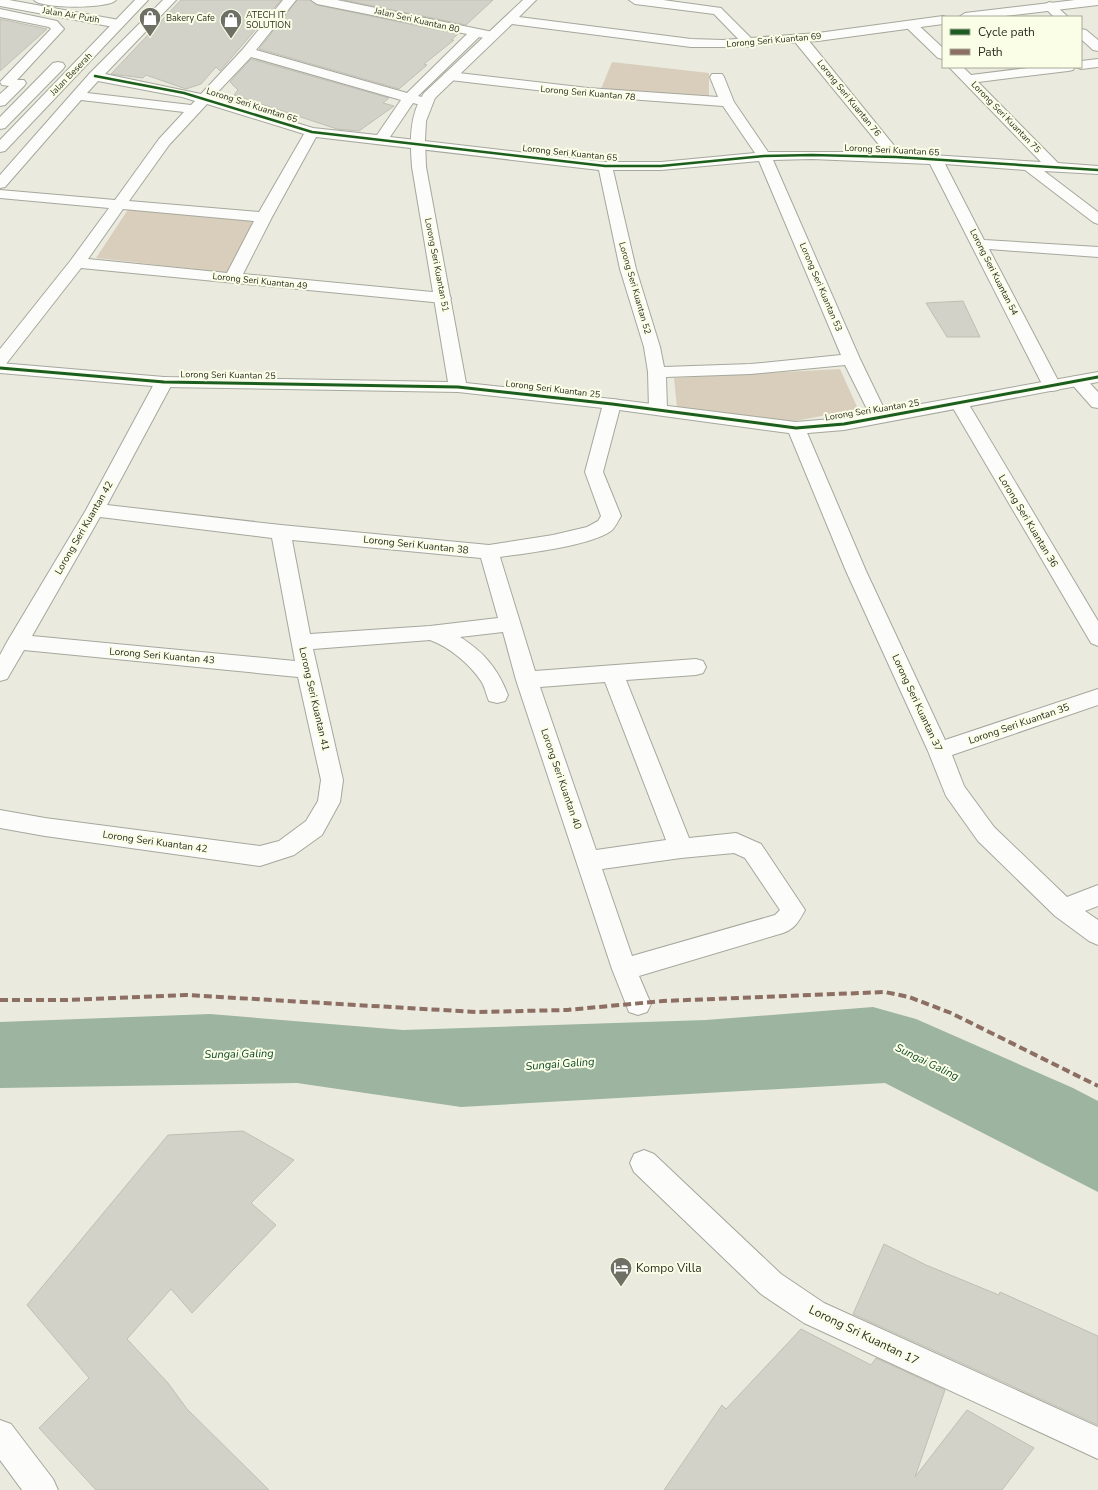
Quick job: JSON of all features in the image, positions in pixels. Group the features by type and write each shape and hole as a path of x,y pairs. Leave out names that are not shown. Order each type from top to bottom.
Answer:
{"main road":[{"name":"Jalan Air Putih","path":"39,0 108,11 123,20"},
{"path":"92,31 108,11 122,0"},
{"name":"Jalan Beserah","path":"0,148 142,0"},
{"path":"0,184 96,76 170,0"},
{"path":"0,360 77,263 164,142 248,52 290,0"},
{"name":"Jalan Seri Kuantan 80","path":"317,0 372,10 493,36"},
{"path":"248,52 425,102 450,76 530,0"},
{"path":"635,0 717,11 722,14 750,44"},
{"path":"973,16 1098,1"},
{"name":"Jalan Air Putih","path":"0,2 108,11"},
{"path":"1049,6 1061,16"},
{"path":"0,13 53,24 58,29 9,82 0,102"},
{"name":"Lorong Seri Kuantan 69","path":"510,20 692,43 750,44 800,39 942,20"},
{"path":"911,24 942,54"},
{"path":"381,140 409,98 440,65 476,33"},
{"path":"1082,34 1098,47"},
{"name":"Lorong Seri Kuantan 76","path":"800,39 896,157"},
{"name":"Jalan Beserah","path":"0,125 65,58"},
{"path":"1082,65 1098,63"},
{"name":"Lorong Seri Kuantan 75","path":"957,68 1055,168"},
{"path":"969,79 1012,70 1049,68"},
{"name":"Lorong Seri Kuantan 65","path":"96,76 146,85 199,104 312,132 605,166 661,166 764,156 812,155 896,157 1030,167 1098,170"},
{"name":"Lorong Seri Kuantan 78","path":"450,76 584,93 658,99 727,102"},
{"name":"Lorong Seri Kuantan 53","path":"717,77 727,102 764,156 851,359 879,417"},
{"path":"9,82 38,86"},
{"path":"56,89 80,94 199,104"},
{"name":"Lorong Seri Kuantan 51","path":"425,102 419,125 417,144 419,167 458,387"},
{"path":"232,279 264,217 312,132"},
{"name":"Lorong Seri Kuantan 54","path":"934,159 962,210 978,244 1052,386"},
{"name":"Lorong Seri Kuantan 52","path":"605,166 628,269 652,347 657,372 658,410"},
{"path":"1030,167 1098,219"},
{"path":"0,194 264,217"},
{"path":"978,244 1098,252"},
{"name":"Lorong Seri Kuantan 49","path":"77,263 443,298"},
{"path":"657,372 751,369 851,359"},
{"name":"Lorong Seri Kuantan 25","path":"0,368 164,382 458,387 612,404 796,428 822,426 879,417 1098,377"},
{"path":"1078,381 1098,404"},
{"name":"Lorong Seri Kuantan 42","path":"0,673 95,510 164,382"},
{"name":"Lorong Seri Kuantan 36","path":"959,403 1098,638"},
{"name":"Lorong Seri Kuantan 38","path":"95,510 280,532 489,552 553,542 593,532 605,526 611,516 594,472 612,404"},
{"name":"Lorong Seri Kuantan 37","path":"796,428 856,571 939,750 954,790 986,834 1064,909 1098,934"},
{"name":"Lorong Seri Kuantan 41","path":"280,532 307,670 332,780 329,802 314,828 286,848"},
{"name":"Lorong Seri Kuantan 40","path":"489,552 527,680 624,969 638,1004"},
{"path":"302,642 430,633 510,624"},
{"path":"430,633 446,638 465,650 490,676 497,695"},
{"name":"Lorong Seri Kuantan 43","path":"17,642 307,670"},
{"path":"527,680 613,675 696,667"},
{"path":"613,675 681,848"},
{"name":"Lorong Seri Kuantan 35","path":"939,750 1098,697"},
{"name":"Lorong Seri Kuantan 42","path":"0,819 45,827 260,856 286,848"},
{"path":"588,861 681,848 736,843 744,845 753,851 793,910 783,923 624,969"},
{"path":"1064,909 1098,895"},
{"name":"Lorong Sri Kuantan 17","path":"644,1163 771,1284 814,1313 1098,1443"},
{"path":"0,1435 42,1490"}],"shaded area":[{"path":"612,62 709,73 709,97 601,89"},
{"path":"129,208 255,220 230,273 96,258"},
{"path":"840,369 858,409 785,423 677,408 674,378"}],"water":[{"name":"Sungai Galing","path":"873,1007 916,1019 1073,1088 1098,1101 1098,1192 885,1083 461,1107 297,1083 0,1088 0,1022 210,1014 403,1030 706,1020"}],"building":[{"path":"181,0 281,0 220,71 216,67 201,84 186,89 146,75 143,78 111,74"},
{"path":"297,0 310,0 317,5 458,34 451,40 454,40 424,64 427,65 399,89 259,49"},
{"path":"344,0 493,0 466,25"},
{"path":"0,19 47,29 0,71"},
{"path":"251,59 389,98 383,103 394,106 359,131 337,129 234,95 238,90 230,82"},
{"path":"963,301 980,337 947,337 926,303"},
{"path":"243,1131 294,1160 251,1203 276,1225 192,1313 171,1289 127,1339 168,1383 187,1409 269,1490 96,1490 39,1428 89,1378 27,1305 168,1135"},
{"path":"884,1244 926,1265 999,1295 1000,1292 1098,1336 1098,1425 853,1314"},
{"path":"801,1329 871,1365 876,1358 945,1390 915,1477 967,1410 1034,1448 1002,1490 664,1490 722,1405 726,1409"}],"marked path":[{"path":"0,1000 66,1000 186,995 476,1012 567,1010 663,1001 885,992 909,997 951,1013 1098,1086"}],"cycle path":[{"path":"95,76 184,93 312,132 605,166 661,166 764,156 812,155 896,157 1098,170"},
{"path":"0,368 164,382 458,387 612,404 796,428 844,424 1098,377"}],"place":[{"name":"Bakery Cafe","path":"150,38"},
{"name":"ATECH IT SOLUTION","path":"231,40"},
{"name":"Kompo Villa","path":"621,1288"}]}
